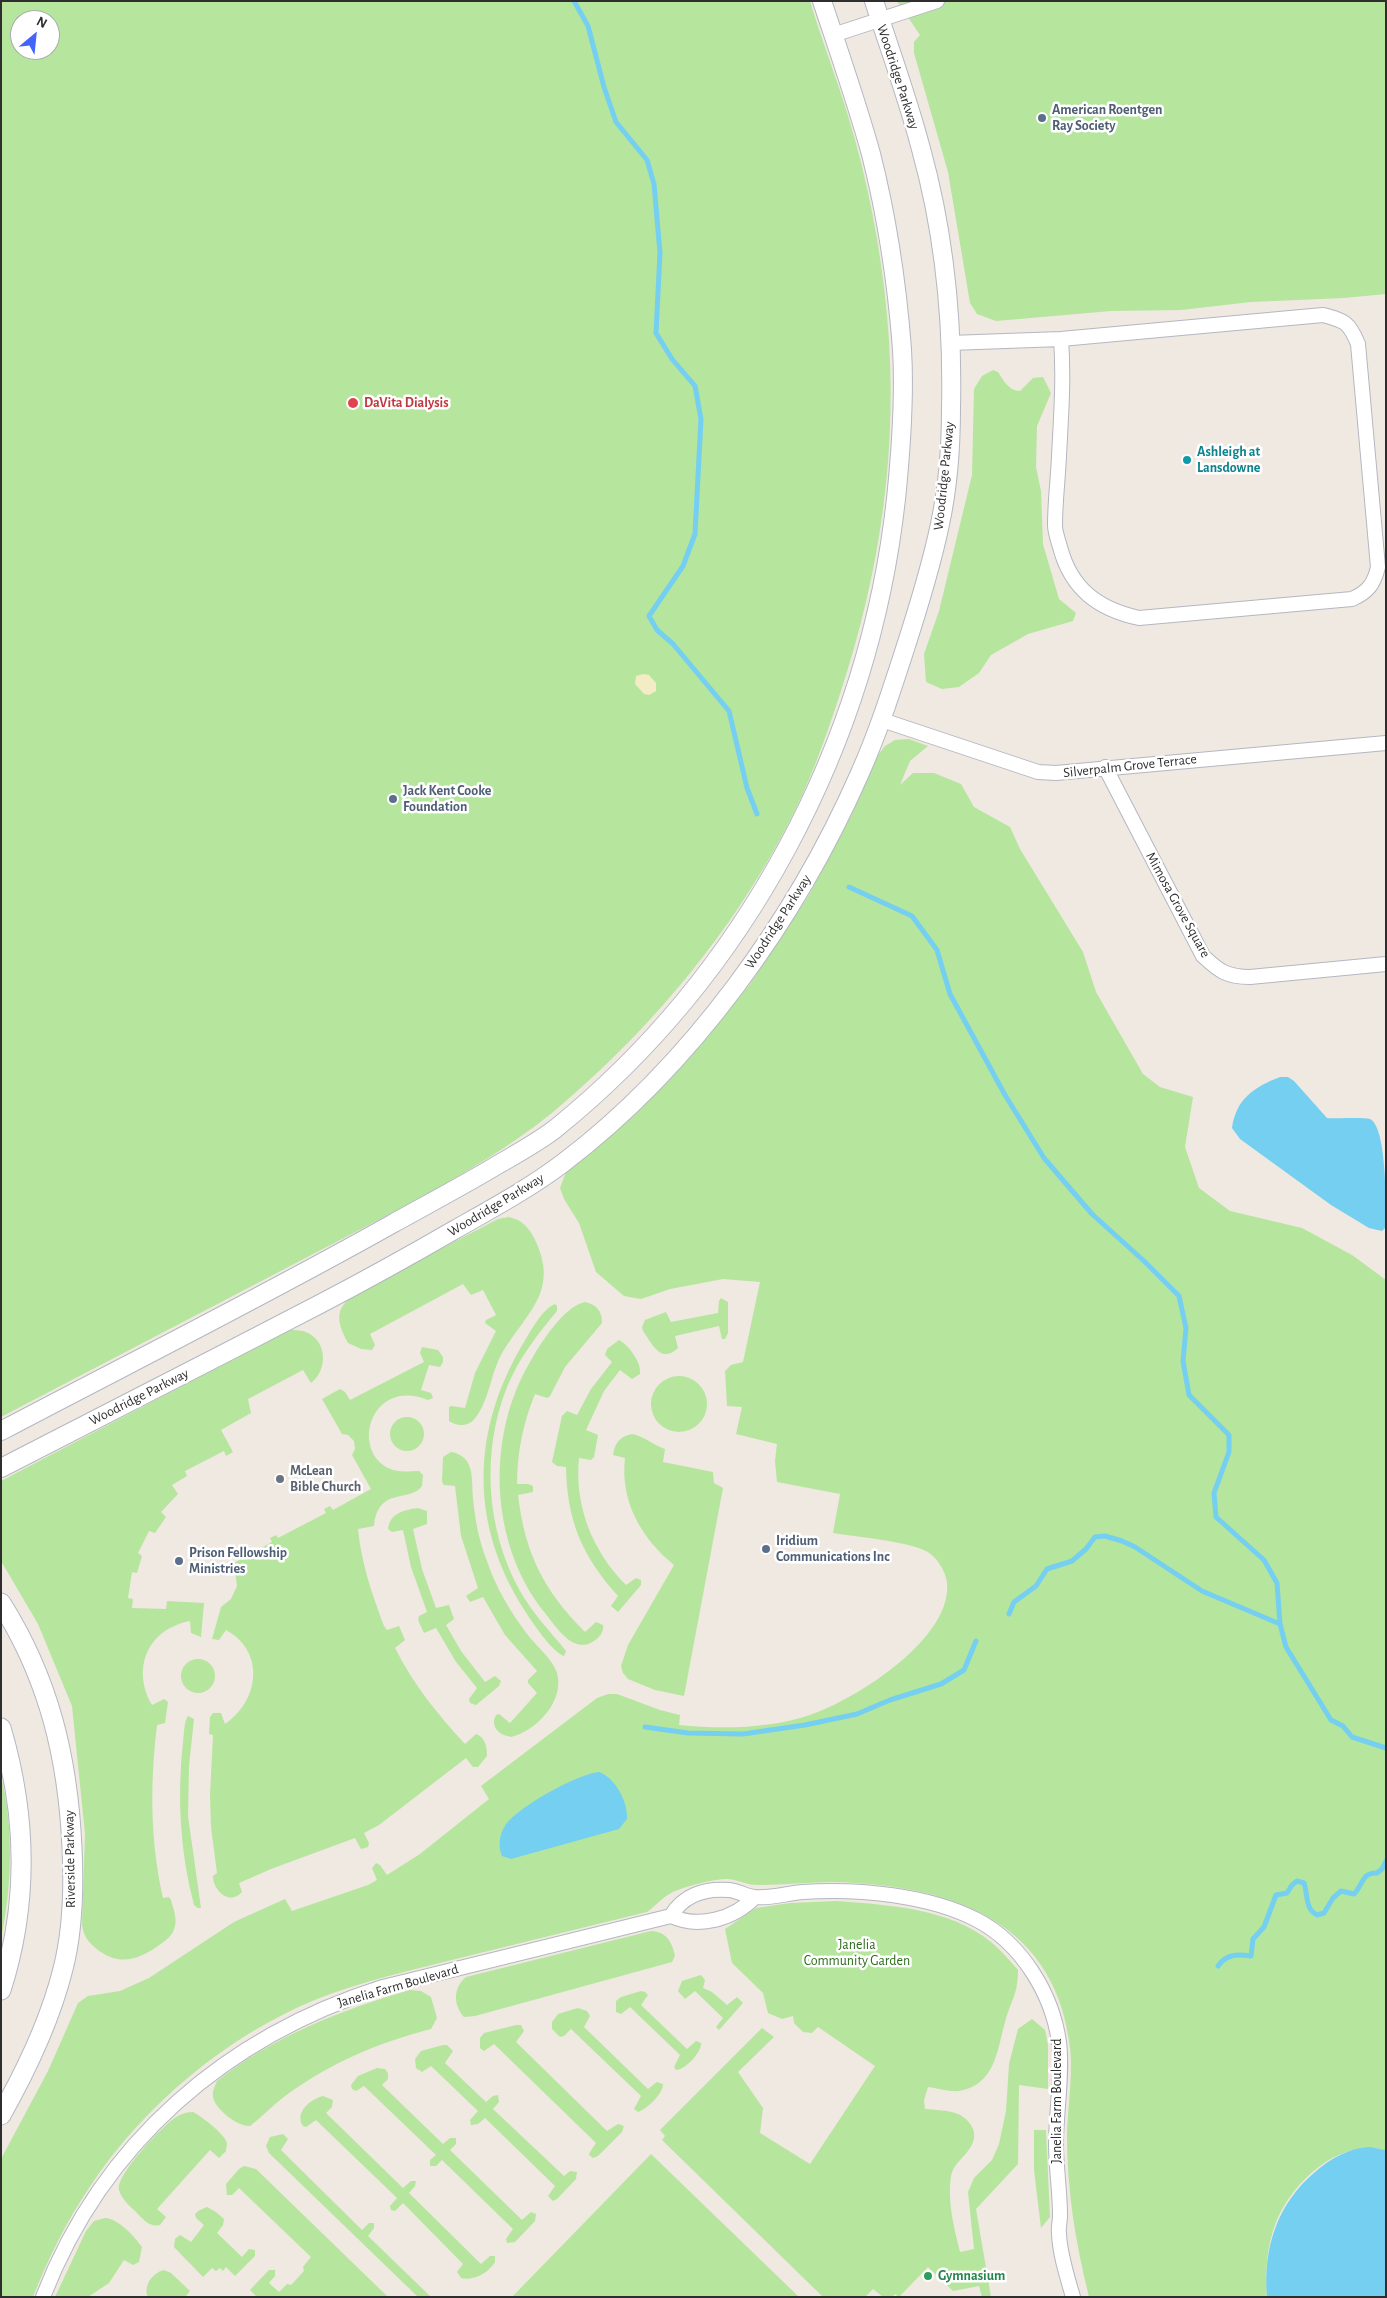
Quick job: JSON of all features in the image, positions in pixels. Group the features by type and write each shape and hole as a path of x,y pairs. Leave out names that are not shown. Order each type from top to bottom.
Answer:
{"main road":[{"name":"Riverside Parkway","path":"1,1603 27,1648 41,1680 58,1736 66,1773 73,1871 72,1915 64,1968 51,2009 32,2057 1,2115"},
{"path":"1,1728 15,1784 21,1820 22,1849 19,1910 11,1957 1,1990"}],"street":[{"path":"1,1431 323,1263 492,1169 553,1131 661,1029 704,976 766,886 810,805 849,709 865,661 879,606 893,522 899,468 902,352 895,283 871,155 822,1"},
{"name":"Woodridge Parkway","path":"1,1468 380,1273 523,1192 565,1162 605,1128 652,1083 704,1026 760,954 813,868 860,775 882,720 920,604 941,522 949,460 951,408 950,343 945,279 935,210 922,151 874,1"},
{"path":"834,35 936,1"},
{"path":"950,343 1060,339 1323,315 1343,320 1352,329 1358,344 1378,567 1374,582 1364,594 1352,599 1139,618 1118,614 1104,607 1074,581 1062,555 1055,526 1063,364 1060,339"},
{"name":"Silverpalm Grove Terrace","path":"882,720 1038,772 1056,773 1105,767 1386,743"},
{"name":"Mimosa Grove Square","path":"1105,767 1203,956 1217,969 1233,977 1250,977 1386,964"},
{"name":"Janelia Farm Boulevard","path":"671,1916 677,1904 688,1896 709,1891 730,1890 755,1897 839,1891 898,1897 933,1904 958,1911 979,1921 998,1935 1025,1961 1046,1997 1058,2041 1056,2144 1060,2216 1058,2233 1062,2258 1073,2297"},
{"name":"Janelia Farm Boulevard","path":"44,2297 54,2270 74,2230 123,2160 148,2131 189,2092 247,2048 294,2022 344,1999 671,1916 691,1923 735,1914 755,1897"}],"green space":[{"path":"1,1 810,1 856,143 868,191 884,290 890,364 888,459 876,554 866,601 840,694 816,762 786,828 765,866 741,903 689,974 631,1040 567,1100 501,1150 430,1193 1,1417"},
{"path":"897,1 1386,1 1386,294 1344,298 1251,302 1181,310 1111,311 996,321 977,314 970,303 948,172 914,53 914,42 920,35"},
{"path":"993,370 998,372 1007,384 1016,391 1020,391 1033,378 1043,377 1051,393 1037,426 1036,467 1041,491 1043,544 1059,599 1076,613 1073,621 1028,634 991,655 979,673 959,687 942,689 926,682 924,654 939,611 972,475 974,389 982,376"},
{"path":"909,739 928,746 910,761 900,785 913,773 934,773 961,784 974,807 1010,827 1020,849 1083,952 1096,992 1143,1074 1160,1087 1193,1097 1185,1147 1199,1188 1230,1211 1302,1228 1352,1255 1386,1280 1386,2150 1368,2148 1351,2150 1335,2157 1320,2166 1294,2192 1276,2222 1271,2240 1266,2278 1267,2297 1089,2297 1076,2235 1068,2175 1067,2133 1071,2063 1069,2040 1058,1998 1040,1963 1015,1936 986,1916 952,1901 914,1891 875,1885 815,1882 756,1885 731,1879 721,1879 671,1893 647,1912 352,1987 317,1999 283,2014 219,2053 161,2102 135,2129 89,2188 65,2227 33,2297 1,2297 1,2159 48,2071 78,2003 88,1996 120,1991 149,1978 234,1922 285,1899 292,1911 368,1885 377,1880 372,1868 376,1863 380,1865 387,1875 420,1854 489,1799 481,1786 597,1698 608,1694 617,1694 660,1710 680,1715 679,1725 745,1727 794,1720 830,1707 876,1681 919,1644 935,1624 945,1603 947,1582 942,1568 933,1556 926,1551 906,1545 833,1533 840,1494 777,1482 775,1461 777,1444 736,1434 742,1407 727,1406 725,1371 731,1365 743,1362 760,1282 723,1279 670,1289 641,1299 624,1296 596,1272 579,1223 564,1199 560,1188 566,1172 647,1102 681,1066 750,984 809,895 850,818 878,755 885,746 895,740"},
{"path":"509,1217 518,1220 526,1226 536,1242 542,1260 544,1276 541,1290 536,1303 500,1357 480,1411 470,1423 456,1424 449,1421 449,1407 465,1408 475,1373 496,1331 485,1323 486,1320 496,1315 483,1290 471,1295 463,1284 370,1334 375,1345 372,1350 361,1349 348,1343 339,1320 341,1308 358,1292 498,1219"},
{"path":"721,1298 728,1302 728,1333 725,1339 722,1339 719,1326 675,1336 678,1348 667,1354 658,1351 643,1331 642,1327 645,1320 666,1312 671,1322 718,1313"},
{"path":"585,1302 598,1309 602,1323 565,1367 550,1396 547,1398 535,1394 522,1438 517,1484 533,1486 533,1492 518,1495 521,1516 531,1553 548,1586 558,1602 585,1632 596,1622 603,1625 599,1637 591,1643 581,1645 572,1642 559,1631 526,1585 513,1555 504,1523 500,1489 501,1456 506,1423 516,1391 534,1354 546,1336 569,1311"},
{"path":"555,1304 557,1311 529,1347 507,1387 493,1438 491,1490 494,1517 500,1543 509,1567 530,1607 566,1651 564,1656 548,1643 537,1629 507,1578 494,1545 486,1511 484,1477 486,1443 494,1409 507,1375 537,1321 546,1310"},
{"path":"289,1330 308,1333 319,1343 323,1357 320,1372 311,1383 303,1370 248,1399 251,1413 221,1430 233,1452 226,1456 224,1451 185,1471 187,1476 172,1485 178,1494 161,1512 166,1517 155,1533 149,1531 138,1553 142,1556 137,1573 132,1572 128,1598 133,1599 132,1608 166,1609 167,1601 204,1603 201,1637 191,1633 190,1621 175,1625 163,1632 154,1641 147,1652 144,1664 143,1677 152,1705 164,1699 168,1702 165,1723 157,1725 153,1768 152,1812 163,1898 169,1897 171,1900 175,1916 175,1926 171,1935 151,1951 136,1958 113,1958 98,1950 87,1939 82,1925 85,1834 72,1706 38,1624 1,1561 1,1481"},
{"path":"619,1340 634,1354 639,1365 640,1374 632,1379 620,1370 604,1391 586,1430 598,1435 594,1457 591,1460 579,1458 578,1476 583,1511 588,1527 604,1558 626,1585 636,1578 641,1580 641,1585 618,1612 611,1606 618,1596 605,1581 586,1552 573,1521 569,1504 566,1467 557,1466 552,1462 562,1416 567,1411 577,1415 591,1389 612,1362 605,1355 607,1349"},
{"path":"422,1347 438,1350 443,1357 440,1367 429,1365 421,1390 431,1393 433,1398 428,1400 409,1395 393,1398 381,1406 373,1418 369,1432 370,1446 377,1458 392,1470 419,1471 423,1475 422,1486 417,1491 395,1497 382,1505 377,1513 374,1526 358,1529 359,1541 375,1602 384,1626 387,1630 399,1626 405,1640 395,1648 402,1661 427,1699 465,1744 476,1734 482,1737 487,1749 487,1756 478,1767 473,1767 466,1758 379,1825 364,1833 369,1843 368,1847 361,1849 355,1838 239,1883 242,1892 232,1898 228,1897 223,1895 216,1887 213,1876 217,1873 211,1827 210,1795 213,1735 209,1734 210,1717 213,1713 221,1713 225,1724 245,1703 251,1690 253,1677 252,1663 248,1651 239,1639 226,1630 219,1640 212,1639 221,1607 231,1599 237,1586 234,1563 272,1542 270,1538 276,1535 278,1538 326,1513 324,1509 330,1506 333,1510 371,1489 352,1455 355,1449 354,1441 348,1435 342,1434 322,1399 340,1389 345,1392 350,1400 424,1362 420,1353"},
{"path":"673,1376 685,1376 695,1380 703,1388 707,1404 703,1420 695,1428 685,1432 673,1432 663,1428 655,1420 651,1410 651,1398 655,1388 663,1380"},
{"path":"407,1417 414,1418 419,1422 423,1427 423,1441 419,1446 414,1450 407,1451 400,1450 395,1446 391,1441 390,1434 391,1427 395,1422 400,1418"},
{"path":"632,1434 665,1449 663,1462 713,1472 714,1483 723,1488 684,1696 655,1690 628,1679 623,1673 621,1666 628,1645 674,1565 652,1543 635,1518 626,1489 624,1474 625,1458 613,1455 618,1441"},
{"path":"451,1452 459,1454 468,1462 472,1477 475,1514 480,1538 499,1590 509,1608 531,1639 548,1657 557,1673 557,1694 553,1704 539,1721 520,1734 511,1737 498,1732 494,1720 496,1715 499,1714 510,1723 537,1693 528,1683 528,1680 537,1671 505,1635 483,1597 470,1602 466,1596 478,1588 461,1536 455,1486 444,1485 442,1482 443,1457"},
{"path":"418,1508 427,1511 427,1524 413,1529 422,1569 436,1608 449,1605 454,1619 446,1625 461,1651 485,1682 495,1676 501,1681 499,1686 476,1705 470,1703 469,1699 477,1688 456,1662 436,1628 424,1633 418,1620 419,1616 427,1612 411,1567 403,1530 392,1532 388,1529 392,1519 398,1513"},
{"path":"198,1659 205,1660 210,1664 214,1669 214,1683 210,1688 205,1692 198,1693 191,1692 186,1688 182,1683 181,1676 182,1669 186,1664 191,1660"},
{"path":"188,1716 194,1719 189,1766 188,1816 201,1908 194,1905 189,1885 181,1824 181,1763 184,1728"},
{"path":"1,1776 8,1816 10,1858 5,1919 1,1939"},
{"name":"Janelia Community Garden","path":"837,1901 917,1910 957,1922 991,1942 1018,1970 1015,1992 996,2055 987,2074 971,2088 959,2091 928,2087 924,2100 925,2109 949,2111 958,2114 968,2121 974,2131 973,2142 968,2152 954,2168 951,2176 953,2224 960,2252 974,2249 968,2192 974,2178 992,2160 999,2144 1006,2111 1009,2064 1018,2029 1032,2019 1045,2030 1048,2045 1048,2089 1019,2085 1018,2164 976,2209 991,2297 982,2297 979,2286 953,2291 928,2267 899,2297 895,2294 892,2297 883,2297 873,2289 865,2297 823,2297 662,2140 665,2136 660,2130 762,2028 774,2037 738,2072 763,2108 760,2133 810,2164 875,2066 818,2027 812,2033 803,2032 794,2023 793,2016 782,2019 768,2013 763,1993 732,1963 725,1929 756,1908 790,1903"},
{"path":"651,1931 661,1933 668,1939 675,1956 672,1962 475,2016 464,2017 456,2002 459,1986 466,1977"},
{"path":"701,1975 705,1980 703,1988 712,1992 727,2005 737,1997 743,2003 719,2030 716,2027 723,2018 695,1991 685,1999 678,1991 682,1981"},
{"path":"410,1990 421,1991 431,1997 437,2018 431,2029 391,2041 355,2055 320,2073 285,2096 250,2126 239,2124 222,2112 215,2102 213,2093 217,2081 262,2051 309,2026 359,2006"},
{"path":"641,1991 648,1995 641,2005 687,2049 696,2041 701,2043 699,2051 684,2067 676,2070 674,2067 680,2055 630,2007 621,2014 616,2012 616,2001 621,1997"},
{"path":"578,2008 587,2011 590,2016 584,2027 648,2089 657,2082 663,2084 654,2101 646,2108 638,2112 634,2109 641,2096 571,2029 564,2036 560,2037 552,2029 552,2022 558,2014"},
{"path":"521,2025 524,2031 516,2042 607,2131 618,2124 624,2126 622,2132 598,2156 593,2158 589,2155 596,2143 494,2044 484,2051 480,2048 480,2038 484,2033"},
{"path":"447,2045 453,2051 445,2063 486,2102 493,2096 498,2095 499,2102 493,2109 564,2176 570,2171 577,2172 576,2179 557,2199 553,2201 548,2196 555,2186 485,2118 478,2124 471,2125 470,2120 478,2111 431,2066 422,2072 416,2068 415,2059 421,2051"},
{"path":"377,2068 385,2069 388,2073 388,2079 382,2085 443,2144 450,2138 456,2138 456,2144 450,2150 522,2220 531,2212 536,2214 535,2221 515,2242 507,2243 506,2239 513,2229 442,2160 436,2166 430,2166 430,2160 436,2155 364,2086 356,2091 352,2089 351,2085 358,2076"},
{"path":"323,2096 333,2100 332,2107 326,2113 403,2188 411,2181 416,2181 415,2186 409,2193 481,2264 490,2256 495,2256 495,2262 489,2270 476,2277 461,2278 457,2272 463,2264 403,2203 395,2211 391,2210 390,2206 397,2198 316,2120 306,2127 303,2126 301,2121 302,2111 309,2103"},
{"path":"193,2112 207,2121 222,2135 227,2143 226,2151 219,2158 210,2150 157,2209 166,2217 160,2225 148,2223 124,2200 119,2190 120,2183 131,2164 166,2125 184,2113"},
{"path":"1034,2130 1046,2130 1050,2217 1041,2228 1034,2170"},
{"path":"283,2134 288,2139 281,2150 362,2230 369,2223 374,2223 374,2228 368,2236 431,2297 418,2297 269,2153 266,2146 270,2137"},
{"path":"651,2154 799,2297 512,2297"},
{"path":"244,2166 256,2169 388,2297 257,2297 250,2290 269,2270 275,2270 275,2276 269,2283 279,2292 287,2284 291,2285 304,2271 303,2267 311,2257 239,2188 232,2195 227,2195 226,2184"},
{"path":"207,2207 224,2219 223,2225 217,2233 242,2257 249,2249 255,2250 255,2256 235,2276 226,2267 223,2271 220,2268 216,2271 212,2268 203,2277 174,2247 175,2239 180,2235 191,2242 204,2225 196,2218 195,2214"},
{"path":"105,2218 116,2221 139,2243 142,2247 139,2262 133,2265 124,2260 109,2283 88,2297 55,2297 86,2231 94,2221"},
{"path":"164,2270 171,2273 190,2291 185,2297 148,2297 147,2289 150,2280"}],"sand":[{"path":"649,675 656,683 656,691 649,695 644,694 635,684 636,676"}],"water":[{"path":"1280,1077 1288,1077 1294,1081 1327,1118 1370,1119 1376,1125 1383,1151 1386,1202 1386,1227 1382,1231 1369,1228 1331,1205 1240,1139 1232,1128 1238,1109 1248,1095 1262,1085"},
{"path":"599,1772 610,1779 623,1798 627,1819 619,1829 511,1859 502,1856 500,1837 503,1829 521,1810 562,1785"},
{"path":"1370,2147 1386,2150 1386,2297 1267,2297 1267,2261 1270,2244 1275,2228 1291,2198 1327,2162 1355,2149"}],"waterway":[{"path":"574,1 588,26 604,87 616,122 647,160 654,184 660,253 656,333 672,359 695,386 701,419 695,534 683,566 649,616 657,630 673,644 729,711 747,788 757,814"},
{"path":"849,887 912,916 937,950 950,994 1005,1095 1044,1158 1092,1214 1179,1296 1186,1328 1183,1361 1189,1395 1229,1435 1229,1452 1214,1493 1216,1517 1264,1560 1277,1583 1280,1624 1286,1647 1331,1720 1343,1726 1352,1737 1386,1748"},
{"path":"1009,1614 1014,1602 1036,1586 1047,1569 1072,1561 1086,1549 1095,1537 1105,1536 1135,1547 1202,1591 1280,1624"},
{"path":"645,1727 688,1733 743,1734 805,1725 857,1714 890,1700 941,1684 964,1670 976,1641"},
{"path":"1218,1966 1229,1957 1251,1956 1253,1939 1264,1927 1276,1895 1287,1893 1297,1881 1304,1883 1310,1909 1317,1915 1324,1913 1333,1898 1341,1891 1354,1894 1366,1877 1372,1873 1377,1873 1382,1869 1386,1861"}],"place":[{"name":"American Roentgen Ray Society","path":"1042,118"},
{"name":"DaVita Dialysis","path":"353,403"},
{"name":"Ashleigh at Lansdowne","path":"1187,460"},
{"name":"Jack Kent Cooke Foundation","path":"393,799"},
{"name":"McLean Bible Church","path":"280,1479"},
{"name":"Iridium Communications Inc","path":"766,1549"},
{"name":"Prison Fellowship Ministries","path":"179,1561"},
{"name":"Gymnasium","path":"928,2276"}]}
